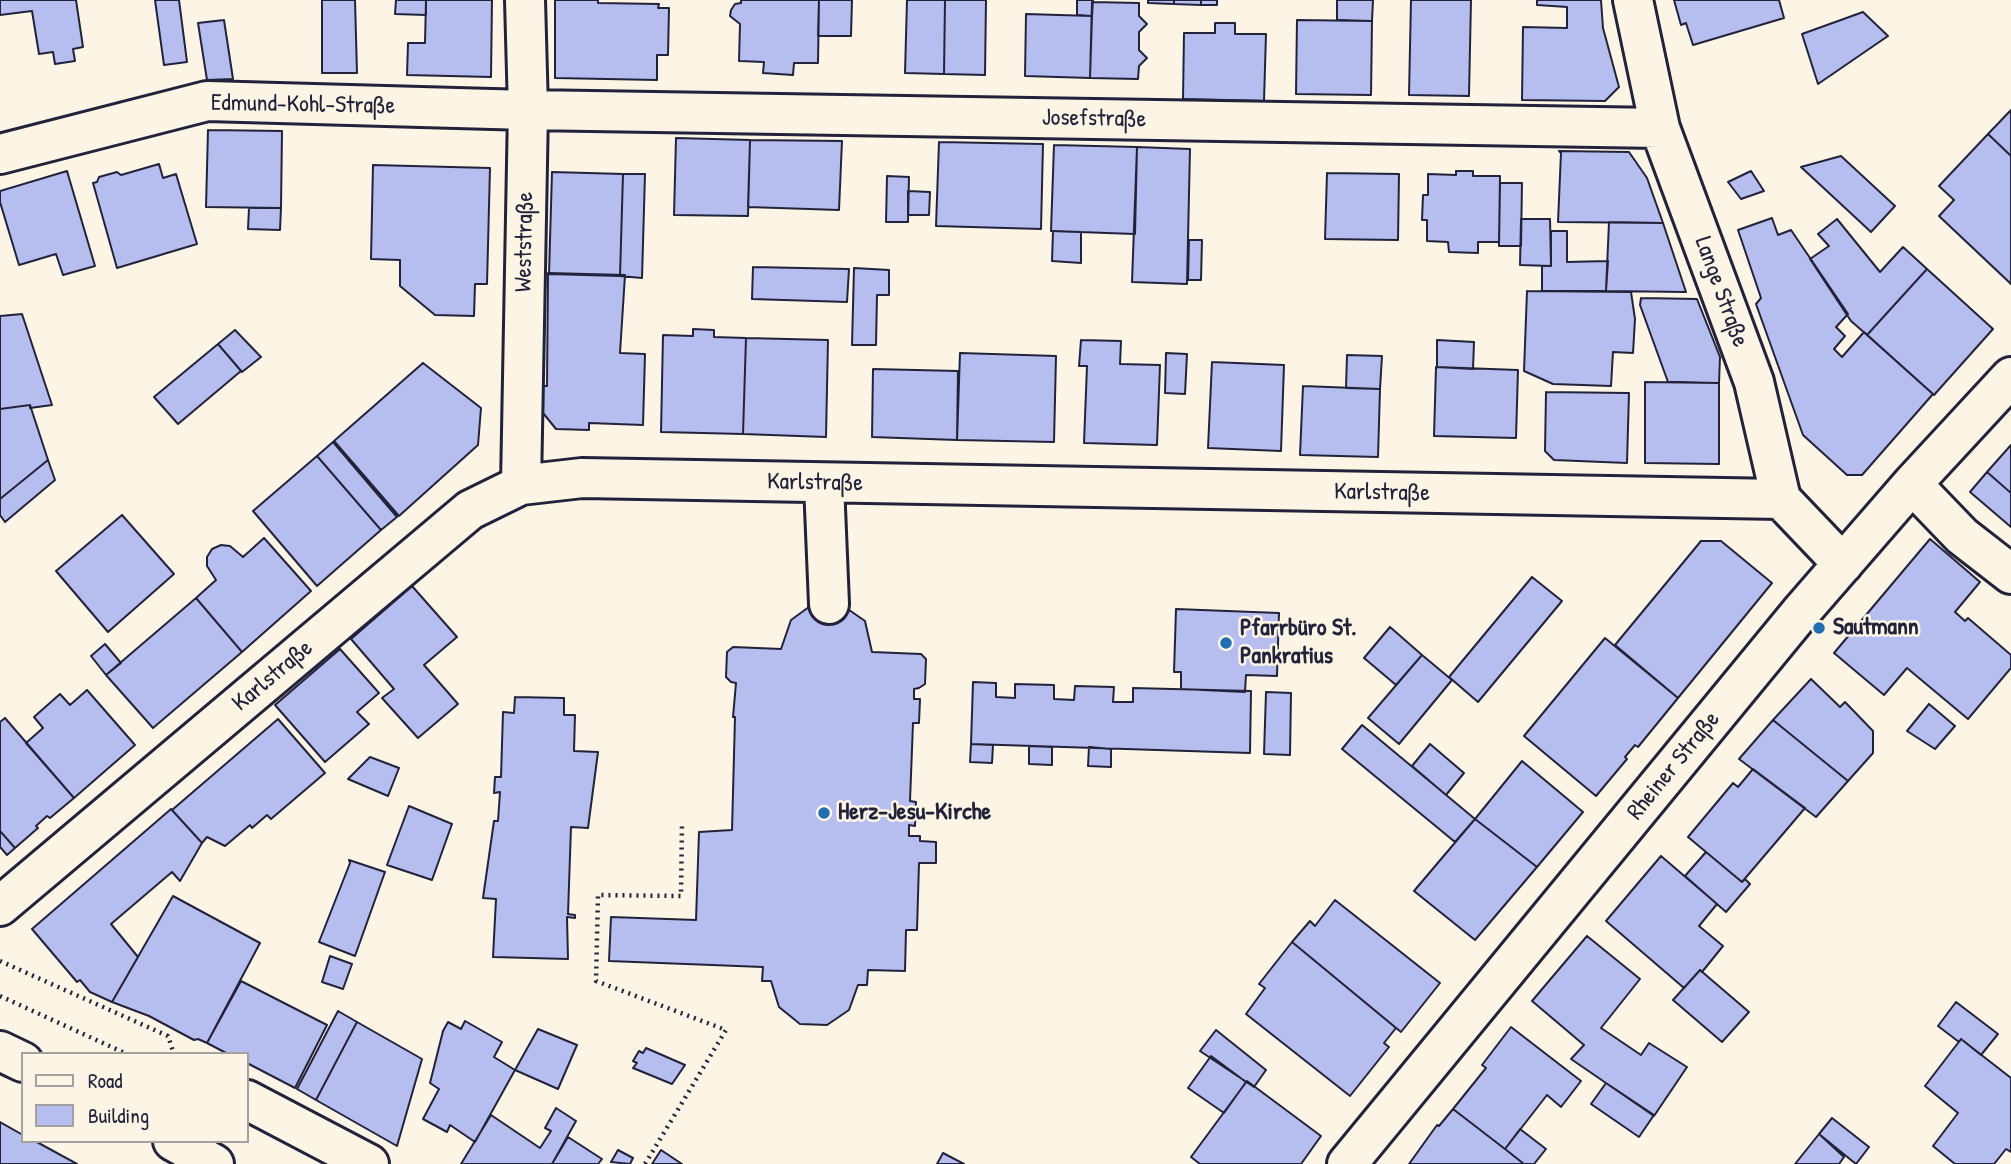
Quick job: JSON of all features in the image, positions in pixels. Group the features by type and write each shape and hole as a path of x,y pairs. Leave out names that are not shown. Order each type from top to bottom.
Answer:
{"street":[{"name":"Weststraße","path":"521,485 528,110 525,0"},
{"name":"Lange Straße","path":"1633,0 1660,128 1754,382 1781,499"},
{"name":"Edmund-Kohl-Straße","path":"0,154 206,101 528,110"},
{"name":"Josefstraße","path":"528,110 1660,128"},
{"name":"Rheiner Straße","path":"1347,1164 1843,564 1912,484 2011,377"},
{"name":"Karlstraße","path":"0,906 470,510 521,485 582,478 1781,499"},
{"path":"824,484 830,604"},
{"path":"1912,484 1962,536 2011,574"},
{"path":"1781,499 1843,564"},
{"path":"0,1051 21,1061"},
{"path":"248,1101 369,1164"},
{"path":"177,1143 214,1164"}],"path":[{"path":"645,1164 726,1030 596,981 598,895 681,896 682,824"},
{"path":"0,961 168,1036 173,1052"},
{"path":"0,996 123,1052"}],"building":[{"path":"0,0 76,0 83,47 73,49 75,61 55,64 53,52 39,54 32,11 0,15"},
{"path":"155,0 179,0 187,62 164,65"},
{"path":"322,0 355,0 357,73 322,73"},
{"path":"396,0 426,0 426,15 395,14"},
{"path":"426,0 492,0 491,77 407,75 408,43 425,43"},
{"path":"555,0 659,4 658,8 669,8 668,55 657,55 657,80 555,78"},
{"path":"741,0 819,0 818,63 794,63 793,75 763,73 764,62 739,61 740,24 730,16 735,4 741,3"},
{"path":"819,0 852,0 851,36 818,36"},
{"path":"907,0 945,0 944,74 905,73"},
{"path":"945,0 986,0 985,75 944,74"},
{"path":"1077,0 1093,0 1092,16 1077,15"},
{"path":"1148,0 1174,0 1174,4 1148,3"},
{"path":"1174,0 1201,0 1201,5 1174,4"},
{"path":"1201,0 1217,0 1217,5 1201,5"},
{"path":"1337,0 1373,0 1372,21 1337,20"},
{"path":"1411,0 1471,0 1469,96 1409,95"},
{"path":"1537,0 1601,0 1603,28 1619,87 1605,101 1522,100 1523,27 1567,28 1567,7 1537,5"},
{"path":"1674,0 1779,0 1784,18 1693,45 1686,23 1681,25"},
{"path":"1092,2 1139,3 1139,16 1147,24 1139,32 1139,50 1147,58 1139,66 1138,79 1090,78"},
{"path":"1863,12 1888,36 1818,84 1802,34"},
{"path":"1026,14 1092,16 1090,78 1025,76"},
{"path":"224,20 233,79 207,80 198,23"},
{"path":"1297,20 1372,21 1371,95 1296,94"},
{"path":"1215,23 1235,23 1235,34 1266,34 1264,101 1183,99 1184,33 1215,33"},
{"path":"2011,110 2011,156 1988,134"},
{"path":"208,130 282,131 281,208 206,207"},
{"path":"1988,134 2011,156 2011,284 1939,216 1954,200 1939,186"},
{"path":"676,138 750,140 748,216 674,215"},
{"path":"750,140 842,141 839,210 748,207"},
{"path":"939,142 1043,144 1041,229 936,226"},
{"path":"1054,145 1137,147 1135,234 1051,231"},
{"path":"1137,147 1190,149 1187,284 1132,282"},
{"path":"1559,151 1629,152 1647,178 1663,223 1558,222"},
{"path":"1841,156 1895,206 1871,232 1801,167"},
{"path":"159,164 163,178 176,174 197,244 117,268 93,183 97,182 99,177 117,172 121,175"},
{"path":"373,165 490,168 487,284 475,284 474,316 435,315 400,286 400,260 371,259"},
{"path":"67,171 95,266 63,275 56,254 19,265 0,202 0,191"},
{"path":"1456,171 1473,171 1473,176 1500,176 1499,242 1478,242 1478,253 1449,252 1448,242 1427,241 1427,220 1422,220 1423,195 1428,195 1428,174 1456,175"},
{"path":"1751,171 1764,191 1741,199 1728,182"},
{"path":"552,172 623,174 620,276 549,274"},
{"path":"1327,173 1399,174 1398,240 1325,239"},
{"path":"623,174 645,174 642,278 620,276"},
{"path":"887,176 909,177 908,222 886,222"},
{"path":"1500,183 1522,183 1521,246 1499,246"},
{"path":"908,191 930,192 929,215 908,215"},
{"path":"249,208 281,208 280,230 248,229"},
{"path":"1772,218 1778,235 1791,230 1848,314 1836,327 1845,336 1834,349 1842,357 1864,332 1933,394 1862,475 1847,475 1803,435 1756,304 1761,298 1738,230"},
{"path":"1521,219 1550,219 1551,266 1520,265"},
{"path":"1837,219 1880,272 1903,247 1927,269 1867,335 1851,321 1810,259 1829,246 1818,234"},
{"path":"1609,222 1663,223 1686,292 1606,291"},
{"path":"1053,231 1081,232 1081,263 1052,261"},
{"path":"1551,231 1567,231 1567,262 1608,261 1606,291 1542,291 1542,266 1551,266"},
{"path":"1189,240 1202,240 1201,280 1188,280"},
{"path":"753,267 849,269 847,302 752,299"},
{"path":"854,268 889,270 889,295 877,295 876,345 852,345"},
{"path":"1927,269 1993,329 1934,395 1867,335"},
{"path":"548,273 625,275 620,353 645,354 643,425 589,423 589,430 556,429 543,413 543,386 547,386"},
{"path":"1527,291 1631,292 1635,319 1633,353 1613,352 1611,386 1553,384 1524,371"},
{"path":"1641,298 1697,299 1720,357 1719,383 1668,382 1640,305"},
{"path":"22,314 52,405 0,409 0,316"},
{"path":"693,329 714,330 714,337 746,338 743,434 661,432 663,335 693,336"},
{"path":"235,330 261,357 242,372 218,344"},
{"path":"746,338 828,340 826,437 743,434"},
{"path":"1081,340 1121,341 1120,364 1160,365 1157,445 1084,443 1087,366 1079,366"},
{"path":"1437,340 1474,342 1473,369 1437,367"},
{"path":"218,344 241,371 178,424 154,397"},
{"path":"960,353 1056,356 1054,442 957,440"},
{"path":"1166,353 1187,354 1185,394 1165,393"},
{"path":"1347,355 1382,356 1380,389 1346,388"},
{"path":"1212,362 1284,365 1281,451 1208,448"},
{"path":"423,363 481,408 478,445 399,516 334,441"},
{"path":"1436,367 1518,370 1516,438 1434,436"},
{"path":"873,369 958,371 957,440 872,437"},
{"path":"1645,382 1719,383 1719,464 1645,463"},
{"path":"1303,386 1380,389 1378,457 1300,455"},
{"path":"1546,392 1629,393 1627,463 1554,460 1545,451"},
{"path":"30,405 48,460 0,499 0,409"},
{"path":"333,442 397,517 381,530 317,456"},
{"path":"2011,445 2011,493 1987,472"},
{"path":"317,456 381,530 317,586 253,511"},
{"path":"48,460 55,480 5,522 0,515 0,499"},
{"path":"1987,472 2011,493 2011,527 1970,492"},
{"path":"122,515 174,574 108,632 56,571"},
{"path":"264,538 311,591 242,652 196,598 216,580 207,566 207,557 212,549 221,545 230,546 243,557"},
{"path":"1930,539 1980,582 1955,612 1965,621 1968,618 2011,655 2011,668 1968,719 1907,668 1884,695 1834,653"},
{"path":"1701,541 1721,541 1772,583 1678,698 1615,645"},
{"path":"1532,577 1562,601 1478,702 1449,677"},
{"path":"412,586 457,637 424,665 458,704 418,738 382,698 394,689 351,639"},
{"path":"196,598 242,652 153,728 106,675"},
{"name":"Herz-Jesu-Kirche","path":"813,604 842,605 865,621 872,652 921,654 926,659 925,684 914,689 914,699 920,699 919,723 913,723 910,801 916,802 915,826 909,825 909,836 920,836 920,841 936,842 936,863 919,863 917,930 906,930 905,971 868,970 867,985 858,985 849,1010 827,1025 800,1024 779,1007 771,981 762,981 763,967 609,961 611,917 696,920 699,832 732,830 736,683 726,677 727,652 733,647 781,649 791,620"},
{"name":"Pfarrbüro St. Pankratius","path":"1176,609 1279,613 1277,676 1246,675 1245,692 1181,689 1181,672 1174,672"},
{"path":"1390,627 1422,655 1396,685 1364,658"},
{"path":"1605,638 1678,698 1638,747 1635,745 1625,757 1627,759 1596,796 1524,736"},
{"path":"105,644 121,663 106,675 91,656"},
{"path":"340,649 379,693 357,712 369,724 325,762 275,705"},
{"path":"1422,655 1452,680 1399,744 1368,718"},
{"path":"1811,679 1840,707 1845,702 1873,731 1873,753 1848,781 1773,720"},
{"path":"973,682 996,683 996,697 1015,698 1015,684 1054,685 1054,699 1074,700 1075,686 1114,687 1113,702 1133,702 1133,688 1251,691 1250,753 971,744"},
{"path":"87,690 135,745 74,798 26,743 43,728 34,717 60,694 70,705"},
{"path":"1266,692 1291,693 1290,755 1264,754"},
{"path":"515,697 564,698 564,715 575,715 574,751 598,752 588,828 571,827 568,914 575,915 575,918 567,917 568,959 493,957 496,899 483,898 494,821 498,821 500,792 494,793 495,777 501,777 503,712 514,713"},
{"path":"1929,704 1955,726 1935,749 1907,731"},
{"path":"5,718 74,798 50,818 47,816 36,826 38,828 15,848 0,831 0,722"},
{"path":"278,719 325,773 271,819 267,815 225,846 207,837 202,843 172,810"},
{"path":"1773,720 1848,781 1816,817 1739,759"},
{"path":"1362,725 1475,819 1455,842 1342,749"},
{"path":"971,744 993,745 992,763 970,762"},
{"path":"1430,744 1464,773 1446,795 1412,766"},
{"path":"1029,746 1052,747 1052,765 1029,764"},
{"path":"1089,747 1111,749 1111,767 1088,766"},
{"path":"370,757 399,768 388,796 348,779"},
{"path":"1522,761 1583,812 1537,867 1475,819"},
{"path":"1753,769 1805,808 1742,882 1688,837 1733,783 1738,787"},
{"path":"409,806 452,824 432,880 387,865"},
{"path":"171,809 202,843 180,881 172,872 111,924 138,957 112,1002 90,992 80,980 77,982 32,929"},
{"path":"1475,819 1537,867 1475,940 1414,891"},
{"path":"0,831 15,848 7,855 0,847"},
{"path":"1706,852 1742,882 1745,879 1750,884 1726,912 1685,876"},
{"path":"1661,856 1717,904 1699,926 1723,946 1702,972 1700,970 1684,988 1606,921"},
{"path":"349,860 385,872 355,956 319,942"},
{"path":"173,896 260,943 207,1043 194,1040 149,1016 112,1002"},
{"path":"1335,900 1440,983 1401,1032 1292,942 1310,921 1315,926"},
{"path":"1587,936 1640,979 1601,1028 1641,1055 1649,1043 1687,1067 1654,1116 1571,1059 1584,1045 1532,1001"},
{"path":"1292,942 1396,1028 1384,1043 1389,1047 1350,1096 1246,1014 1265,988 1259,984"},
{"path":"330,956 352,964 343,989 322,982"},
{"path":"1700,970 1749,1012 1722,1042 1673,1000"},
{"path":"241,981 327,1025 295,1088 248,1064 248,1052 224,1052 207,1043"},
{"path":"1956,1002 1998,1034 1981,1055 1938,1026"},
{"path":"338,1011 357,1022 316,1100 297,1089"},
{"path":"465,1021 502,1042 494,1057 515,1070 475,1142 450,1125 447,1132 423,1119 439,1089 430,1083 443,1031 448,1022 461,1029"},
{"path":"357,1022 422,1059 397,1146 316,1100"},
{"path":"1511,1027 1581,1081 1561,1107 1547,1095 1505,1149 1453,1109 1486,1068 1482,1065"},
{"path":"538,1029 577,1045 558,1089 515,1070"},
{"path":"1216,1030 1266,1070 1254,1087 1200,1051"},
{"path":"1961,1039 2011,1078 2011,1152 2006,1149 1994,1164 1955,1164 1933,1146 1958,1113 1925,1086"},
{"path":"646,1048 685,1065 672,1084 633,1068 637,1063 633,1061 639,1051 643,1053"},
{"path":"1211,1056 1246,1082 1224,1113 1188,1088"},
{"path":"1247,1081 1321,1136 1301,1164 1200,1164 1191,1157"},
{"path":"1606,1083 1654,1115 1639,1137 1591,1104"},
{"path":"556,1108 576,1121 552,1164 461,1164 491,1115 540,1148 551,1131 545,1128"},
{"path":"1453,1109 1524,1164 1409,1164 1437,1125 1439,1126"},
{"path":"1832,1118 1869,1147 1856,1164 1819,1134"},
{"path":"0,1122 21,1134 21,1143 39,1143 77,1164 0,1164"},
{"path":"1520,1129 1546,1149 1534,1164 1524,1164 1505,1149"},
{"path":"1819,1134 1844,1157 1839,1164 1795,1164"},
{"path":"568,1137 602,1159 598,1164 552,1164"},
{"path":"618,1150 633,1158 630,1164 611,1162"},
{"path":"661,1150 682,1164 652,1164"},
{"path":"943,1153 964,1164 937,1164"}],"place":[{"name":"Sautmann","path":"1819,628"},
{"name":"Pfarrbüro St. Pankratius","path":"1226,643"},
{"name":"Herz-Jesu-Kirche","path":"824,813"}]}
